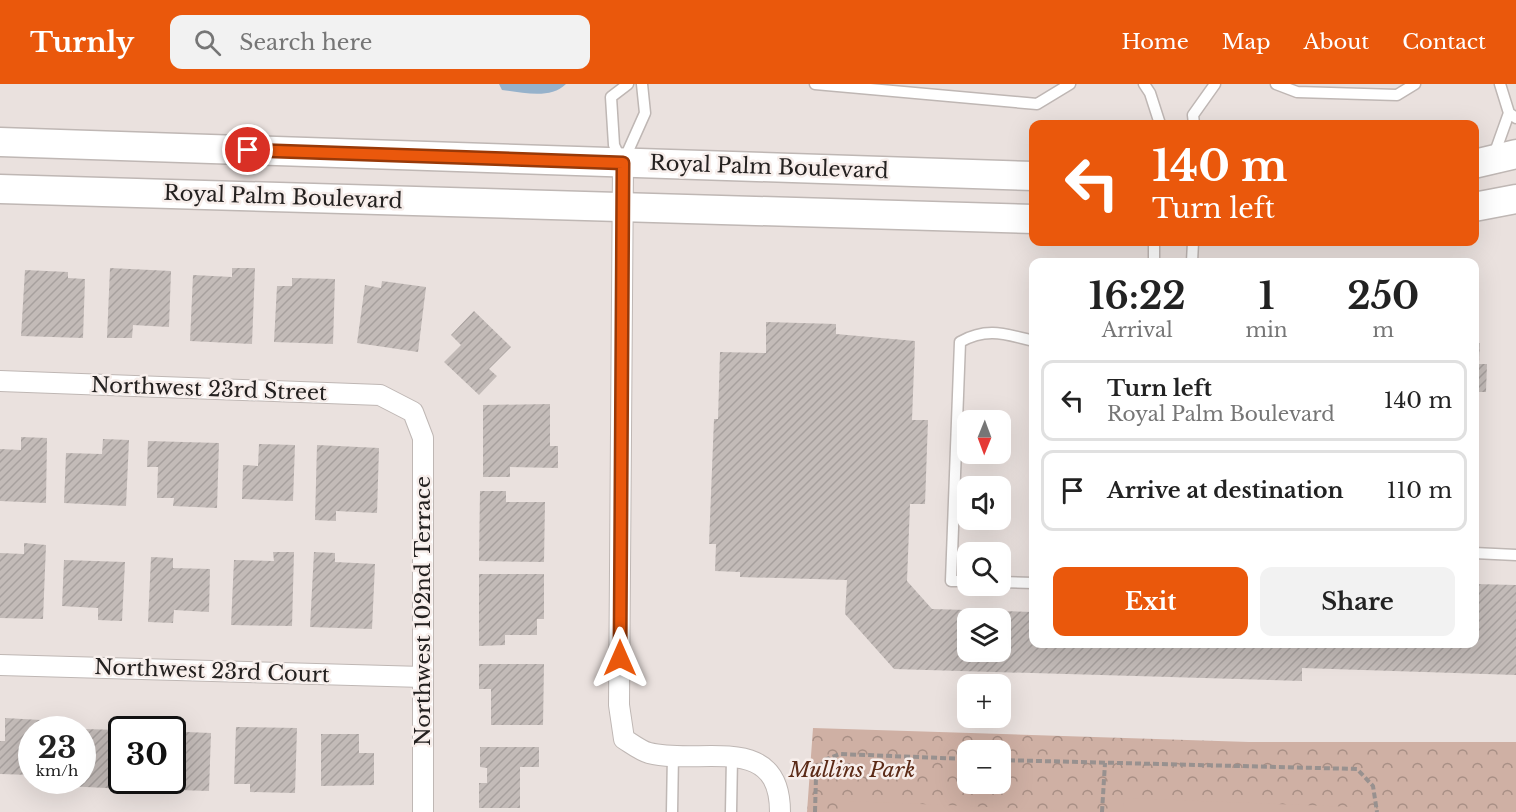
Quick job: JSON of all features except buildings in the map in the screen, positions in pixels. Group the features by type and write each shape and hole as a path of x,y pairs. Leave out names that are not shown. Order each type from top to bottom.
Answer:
{"main road":[{"name":"Royal Palm Boulevard","path":"0,142 1029,176"},
{"name":"Royal Palm Boulevard","path":"0,189 1029,219"},
{"path":"1479,206 1516,199"}],"street":[{"path":"623,163 620,705 624,740 648,753 749,758 771,773 780,794 780,812"},
{"name":"Northwest 23rd Street","path":"0,381 380,395 413,412"},
{"name":"Northwest 102nd Terrace","path":"413,412 423,438 423,812"},
{"name":"Northwest 23rd Court","path":"0,665 423,677"}],"lane":[{"path":"623,163 614,145 611,97 628,84"},
{"path":"623,163 645,113 642,84"},
{"path":"814,84 1037,104 1066,85"},
{"path":"1144,84 1156,108 1159,120"},
{"path":"1194,120 1194,115 1215,84"},
{"path":"1276,84 1298,92 1397,95 1415,84"},
{"path":"1494,160 1513,116 1500,84"},
{"path":"957,580 951,580 960,342 975,333 997,332 1029,340"},
{"path":"1479,554 1516,555"},
{"path":"1011,582 1029,583"},
{"path":"672,812 673,754"},
{"path":"731,812 732,757"}],"path":[{"path":"815,812 816,777 824,760 840,754 957,759"},
{"path":"1011,760 1357,769 1373,786 1377,812"},
{"path":"1102,812 1105,763"}],"green space":[{"name":"Mullins Park","path":"813,728 1249,742 1516,742 1516,812 807,812"},
{"path":"1124,798 1355,807 1355,812 1123,812"},
{"path":"850,801 1080,811 1080,812 850,812"}],"water":[{"path":"499,84 566,84 552,92 535,94 502,90"}],"route":[{"path":"248,150 623,163 620,658"}]}
